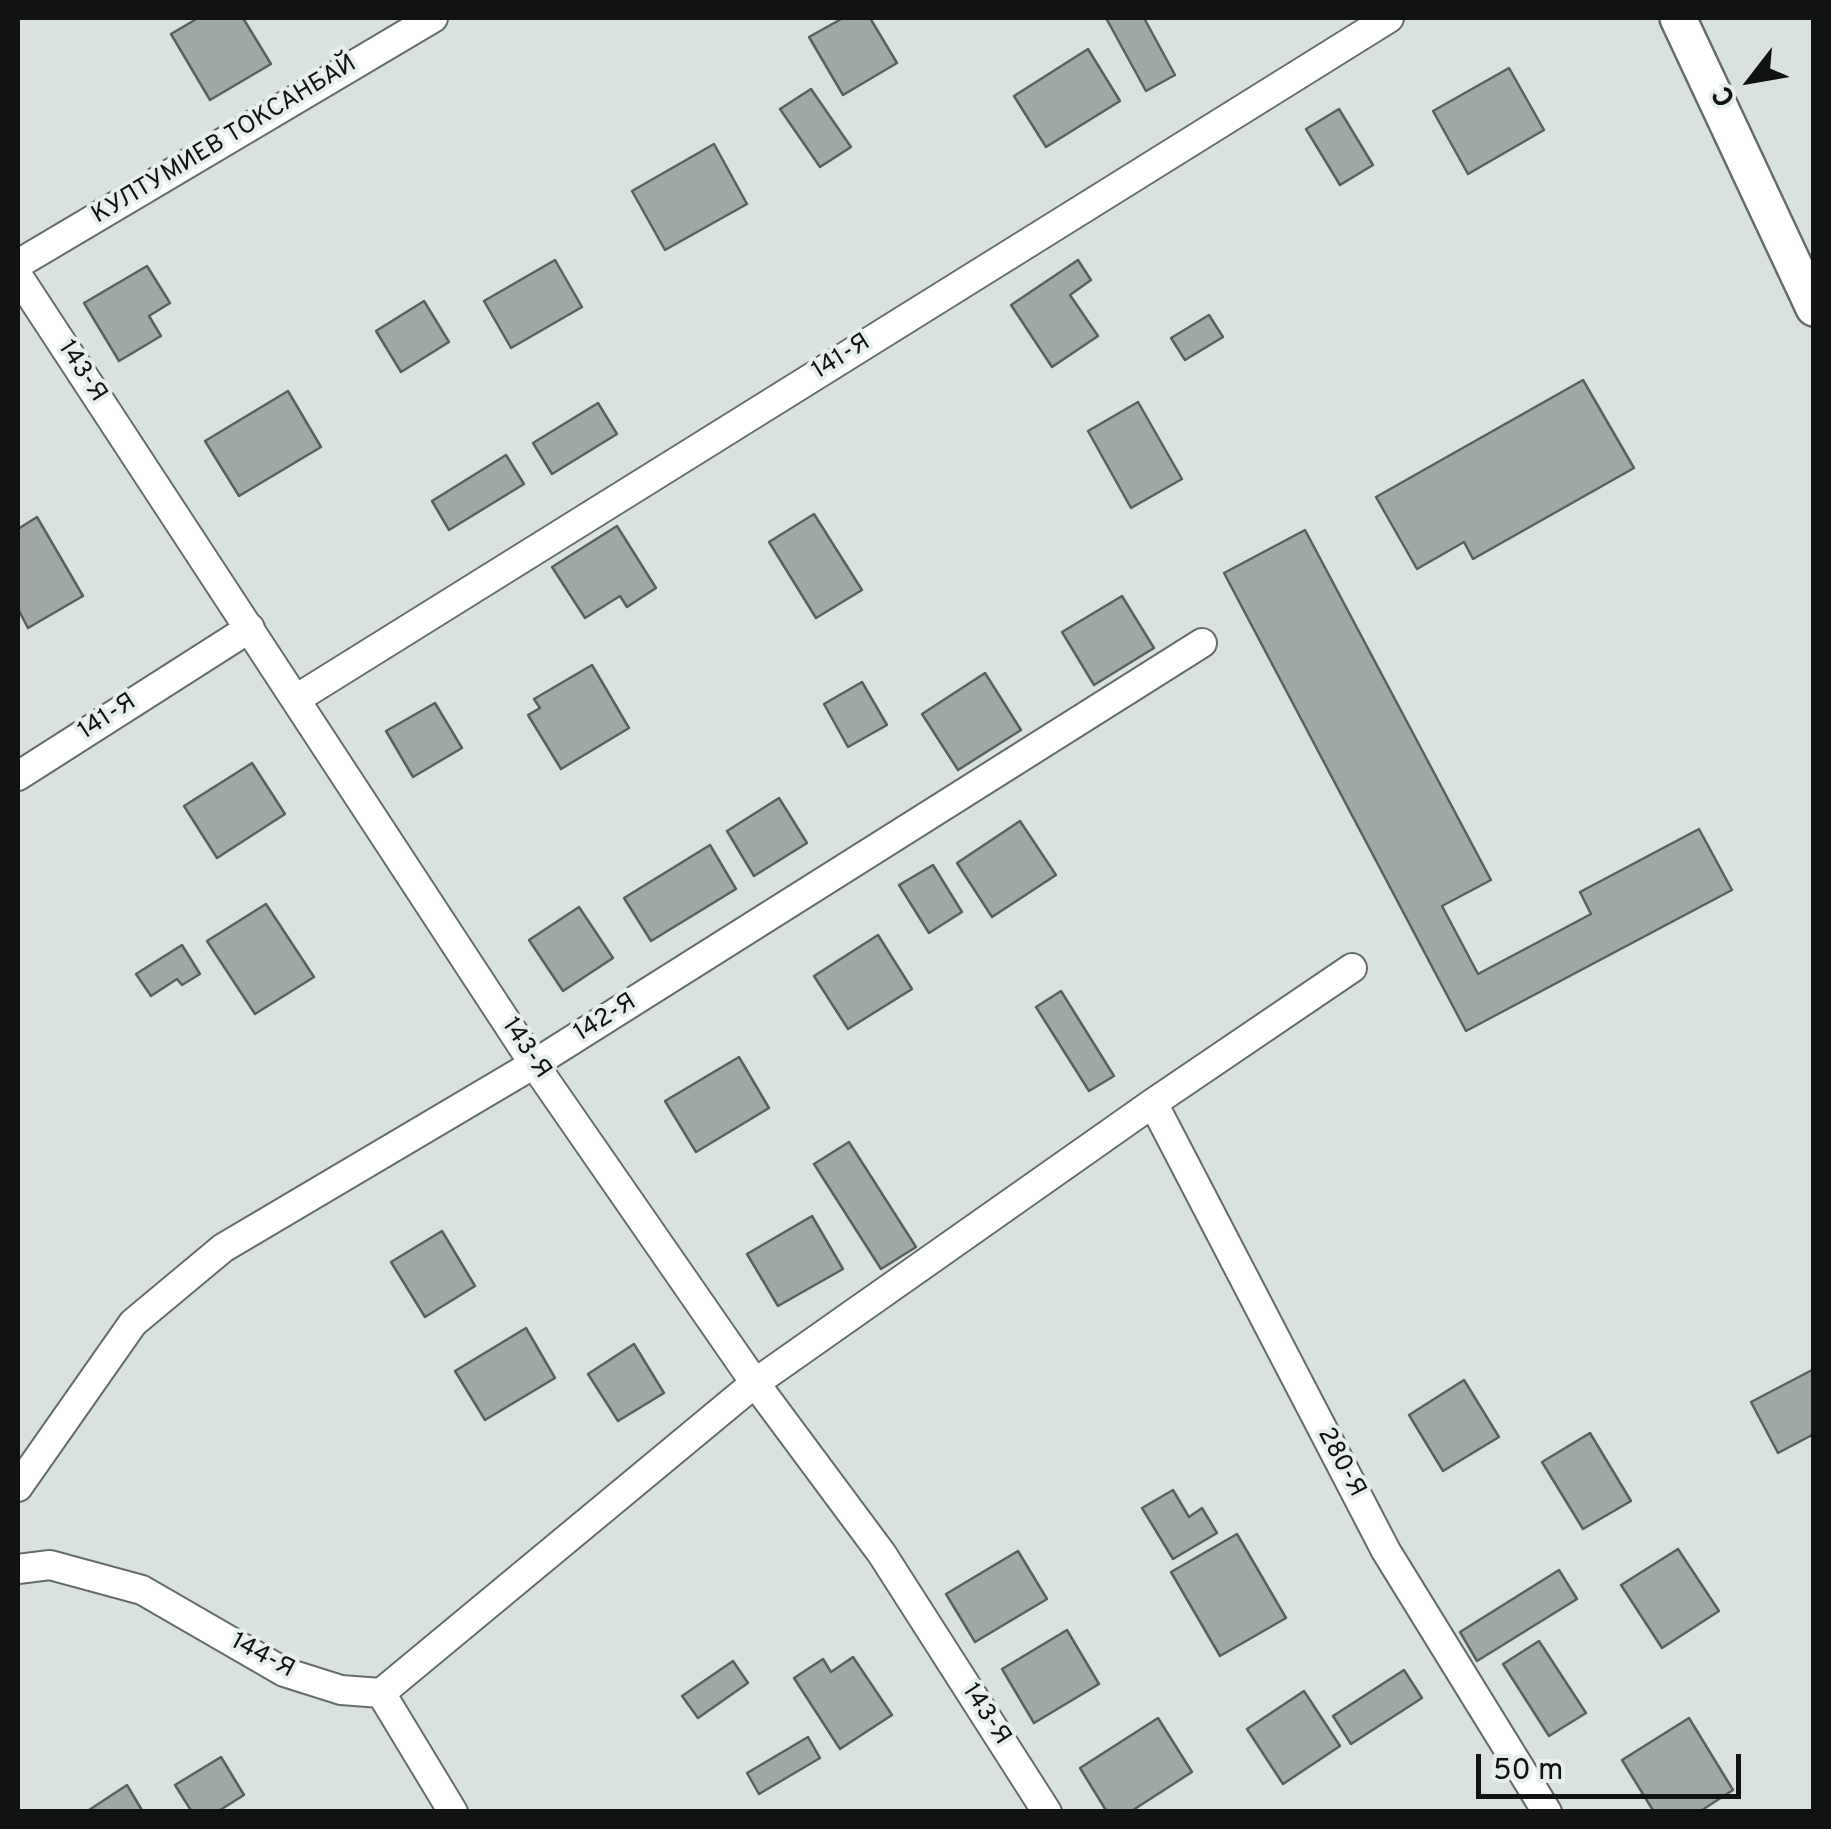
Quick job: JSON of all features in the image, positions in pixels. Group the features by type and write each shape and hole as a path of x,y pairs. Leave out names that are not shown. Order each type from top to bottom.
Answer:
{"street":[{"name":"КУЛТУМИЕВ ТОКСАНБАЙ","path":"18,264 433,18"},
{"name":"141-Я","path":"296,699 1388,18"},
{"path":"1678,18 1814,308"},
{"name":"143-Я","path":"18,276 534,1064 755,1383 882,1554 1047,1812"},
{"name":"141-Я","path":"18,776 250,628"},
{"name":"142-Я","path":"18,1486 132,1323 223,1248 534,1064 1202,643"},
{"path":"453,1812 381,1693 755,1383 1352,968"},
{"name":"280-Я","path":"1153,1103 1386,1551 1548,1812"},
{"name":"144-Я","path":"18,1569 50,1565 142,1590 284,1672 341,1690 381,1693"}],"building":[{"path":"198,18 243,18 271,64 210,100 171,34"},
{"path":"843,18 870,18 897,63 843,95 809,37"},
{"path":"1106,18 1144,18 1175,75 1146,91"},
{"path":"1088,49 1120,101 1046,147 1014,96"},
{"path":"1509,68 1544,130 1468,174 1433,111"},
{"path":"811,89 851,147 820,167 780,109"},
{"path":"1339,109 1373,165 1340,185 1306,129"},
{"path":"714,144 747,204 665,250 632,191"},
{"path":"555,260 582,307 511,348 484,301"},
{"path":"1078,260 1091,280 1070,295 1098,336 1052,367 1011,305"},
{"path":"147,266 170,303 149,316 161,336 119,361 84,303"},
{"path":"424,301 449,342 401,372 376,331"},
{"path":"1209,315 1223,337 1185,360 1171,338"},
{"path":"1583,380 1634,468 1473,559 1464,542 1417,569 1376,497"},
{"path":"288,391 321,447 239,496 205,441"},
{"path":"1138,402 1182,479 1131,508 1088,431"},
{"path":"598,403 617,434 552,474 533,443"},
{"path":"506,455 524,484 449,530 432,501"},
{"path":"814,514 862,590 816,618 769,542"},
{"path":"37,517 83,596 28,628 18,609 18,529"},
{"path":"617,526 656,588 627,607 620,596 585,618 552,567"},
{"path":"1305,530 1491,880 1442,906 1478,974 1591,914 1580,892 1699,829 1732,890 1466,1031 1224,573"},
{"path":"1122,596 1154,648 1094,685 1062,632"},
{"path":"592,665 629,728 561,769 528,715 540,708 534,699"},
{"path":"985,673 1021,730 958,770 922,714"},
{"path":"862,682 887,725 848,747 824,704"},
{"path":"435,703 462,748 413,777 386,731"},
{"path":"252,763 285,814 217,858 184,806"},
{"path":"779,798 807,843 754,876 727,831"},
{"path":"1020,821 1056,875 992,917 957,863"},
{"path":"710,845 736,889 651,941 624,898"},
{"path":"933,865 962,912 929,933 899,885"},
{"path":"266,904 314,977 255,1014 207,941"},
{"path":"579,907 613,958 563,991 529,940"},
{"path":"878,935 912,989 848,1029 814,976"},
{"path":"182,945 200,974 182,985 177,979 151,996 136,974"},
{"path":"1061,991 1114,1076 1089,1091 1036,1007"},
{"path":"739,1057 769,1108 696,1152 665,1101"},
{"path":"849,1142 916,1247 881,1269 814,1164"},
{"path":"812,1216 843,1269 778,1306 747,1254"},
{"path":"442,1231 475,1286 425,1317 391,1262"},
{"path":"526,1328 555,1378 485,1420 455,1371"},
{"path":"634,1344 664,1393 618,1421 588,1374"},
{"path":"1814,1369 1814,1434 1778,1453 1751,1402"},
{"path":"1464,1380 1499,1437 1443,1471 1409,1415"},
{"path":"1590,1433 1631,1501 1583,1529 1542,1462"},
{"path":"1173,1490 1189,1517 1202,1508 1217,1533 1173,1559 1142,1508"},
{"path":"1237,1534 1286,1618 1220,1656 1171,1572"},
{"path":"1678,1549 1719,1611 1662,1648 1621,1585"},
{"path":"1018,1551 1047,1599 975,1642 946,1594"},
{"path":"1559,1570 1577,1599 1477,1661 1460,1632"},
{"path":"1067,1630 1099,1684 1034,1723 1002,1669"},
{"path":"1539,1641 1586,1713 1549,1736 1503,1664"},
{"path":"853,1657 892,1715 840,1749 794,1678 823,1659 831,1672"},
{"path":"733,1661 748,1683 698,1718 682,1696"},
{"path":"1404,1670 1422,1698 1351,1744 1333,1716"},
{"path":"1304,1691 1340,1746 1283,1784 1247,1729"},
{"path":"1158,1718 1192,1772 1130,1812 1107,1812 1080,1768"},
{"path":"1689,1718 1733,1790 1699,1812 1654,1812 1622,1760"},
{"path":"808,1737 820,1758 759,1794 747,1773"},
{"path":"221,1757 244,1795 217,1812 192,1812 175,1785"},
{"path":"127,1785 143,1812 86,1812"}]}
